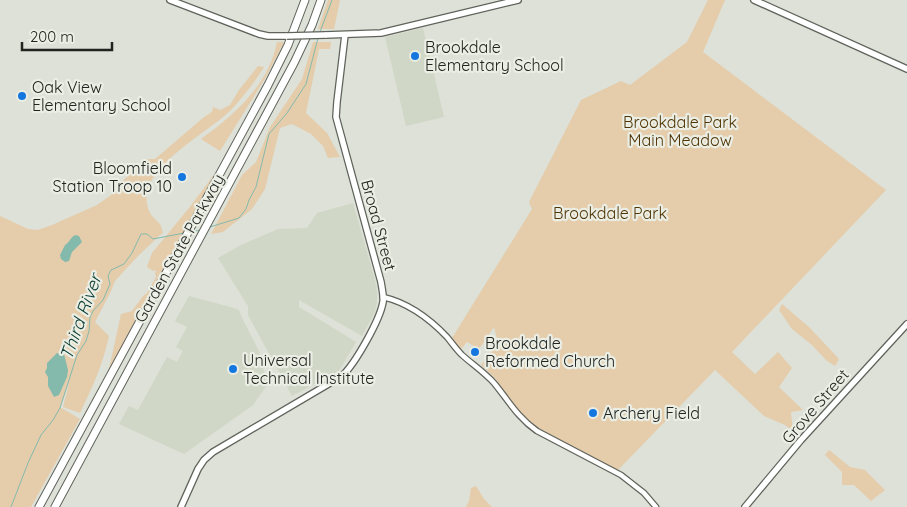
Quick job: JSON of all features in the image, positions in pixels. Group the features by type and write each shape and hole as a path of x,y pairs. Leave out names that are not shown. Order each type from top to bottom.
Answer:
{"highway":[{"name":"Garden State Parkway","path":"39,507 278,65 288,45 305,0"},
{"name":"Garden State Parkway","path":"55,507 294,63 312,25 321,0"}],"main road":[{"path":"170,0 268,36 381,33 518,0"},
{"path":"754,0 907,69"},
{"name":"Broad Street","path":"181,507 204,460 213,452 342,376 355,360 378,318 383,297 381,282 337,123 336,102 345,35"},
{"name":"Grove Street","path":"745,507 801,440 907,324"}],"street":[{"path":"383,297 406,304 430,320 462,355 489,378 526,423 537,431 621,475 644,493 656,507"}],"shaded area":[{"name":"Brookdale Elementary School","path":"423,28 444,117 406,126 385,37"},
{"path":"353,203 375,280 377,302 375,312 362,336 299,300 299,307 356,342 339,371 292,396 248,315 248,306 218,258 239,246 278,229 307,228 317,213"},
{"path":"189,296 239,310 259,351 267,385 253,405 184,454 119,424 129,406 138,410 167,357 177,362 183,351 176,347 187,327 175,321"}],"green space":[{"path":"328,0 340,0 334,29 318,29"},
{"path":"708,0 725,0 703,52 886,190 732,352 755,374 778,352 792,368 779,387 803,410 791,412 793,431 785,425 764,416 715,370 618,470 532,425 526,420 513,405 495,378 481,365 498,343 494,327 479,349 467,342 461,349 452,338 532,209 529,202 581,100 621,81 630,85 687,42"},
{"path":"277,42 284,42 266,77 220,151 201,139 226,120 248,98 266,72 273,58"},
{"path":"313,42 331,42 330,49 319,49 306,113 327,133 340,157 328,158 323,146 311,134 292,124 280,128 265,189 252,209 223,232 211,234 242,175 256,162 270,127 302,79"},
{"path":"258,66 264,67 231,110 178,151 154,177 148,190 147,204 151,215 161,225 163,233 115,281 95,322 109,336 104,356 93,384 80,413 63,407 70,380 60,407 80,419 31,507 0,507 0,216 28,229 38,230 97,205 121,188 120,183 148,159 155,159 212,112 213,107 220,110 230,105"},
{"path":"216,172 109,369 121,314 132,311 147,293 156,277 155,270 153,271 147,267 152,253"},
{"path":"782,304 810,328 839,359 835,366 792,329 779,310"},
{"path":"829,450 850,467 865,470 885,490 871,501 854,485 842,485 842,472 825,455"},
{"path":"476,486 484,499 492,507 466,507 471,488"}],"water":[{"path":"75,235 79,236 82,242 72,252 69,261 65,262 61,259 60,255 65,245"},
{"path":"57,353 64,354 68,370 59,395 54,397 48,386 48,377 45,372 47,363"}],"waterway":[{"name":"Third River","path":"320,32 332,0"},
{"name":"Third River","path":"210,227 239,218 246,209 256,187 269,134 287,113 306,84 318,38"},
{"name":"Third River","path":"191,232 201,230"},
{"name":"Third River","path":"11,507 41,435 60,408 77,355 86,341 90,317 103,300 110,284 108,276 111,270 124,264 132,253 141,234 147,234 153,239 184,233"}],"place":[{"name":"Brookdale Elementary School","path":"415,56"},
{"name":"Oak View Elementary School","path":"22,96"},
{"name":"Bloomfield Station Troop 10","path":"182,177"},
{"name":"Brookdale Reformed Church","path":"475,352"},
{"name":"Universal Technical Institute","path":"233,369"},
{"name":"Archery Field","path":"593,413"}],"park label":[{"name":"Brookdale Park Main Meadow","path":"680,131"},
{"name":"Brookdale Park","path":"610,213"}]}
